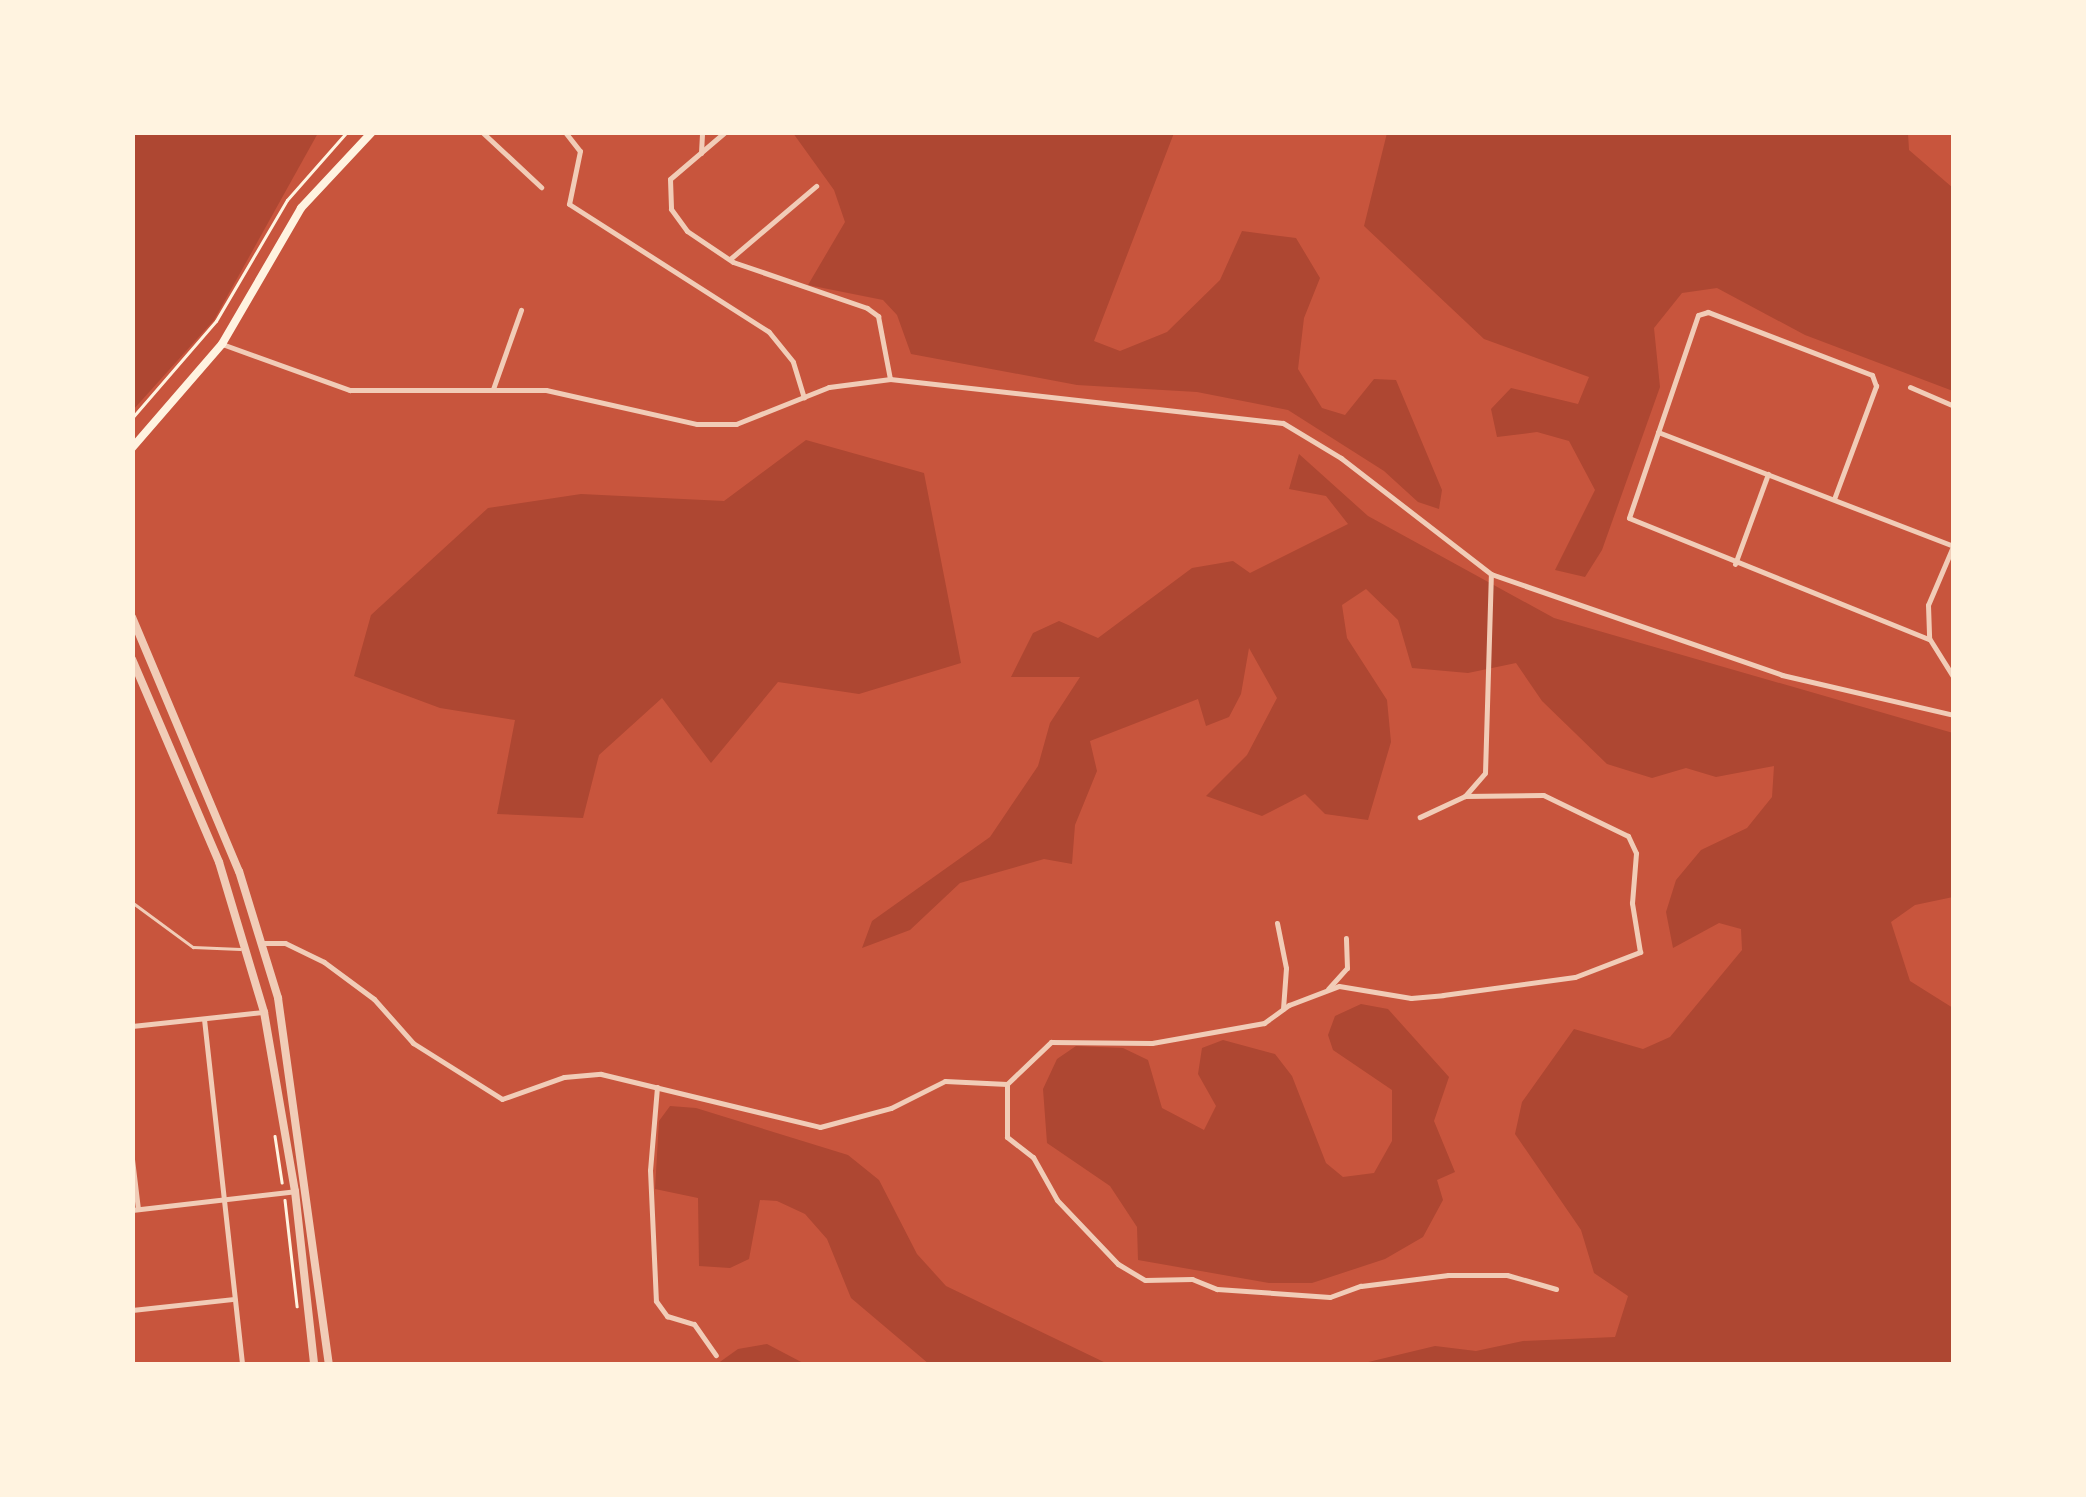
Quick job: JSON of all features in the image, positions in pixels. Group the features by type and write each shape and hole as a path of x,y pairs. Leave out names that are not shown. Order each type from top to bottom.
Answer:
{"main road":[{"path":"132,448 222,344 292,221 372,132"}],"street":[{"path":"482,132 541,187"},
{"path":"565,132 580,151 569,204 769,332 794,362 804,398"},
{"path":"702,132 702,153"},
{"path":"725,132 670,179 672,209 687,231 730,260 867,308 878,316 890,380"},
{"path":"730,260 816,186"},
{"path":"493,389 520,310"},
{"path":"1834,500 1876,386 1872,375 1708,312 1698,315 1629,518 1735,564 1929,639"},
{"path":"222,344 350,390 546,390 708,425 748,421 829,388 890,380 1282,423 1341,458 1490,574 1782,675 1954,716"},
{"path":"1910,387 1954,406"},
{"path":"1658,432 1953,545 1928,605 1929,639 1954,678"},
{"path":"1735,564 1768,474"},
{"path":"1465,796 1484,773 1490,574"},
{"path":"132,617 239,870 262,943 289,1056 329,1364"},
{"path":"132,659 248,947 264,1012 295,1191 314,1364"},
{"path":"1420,817 1465,796 1544,795 1628,836 1636,853 1632,903 1640,952 1576,977 1443,995 1326,991 1283,1009 1264,1022 1152,1043 1051,1042 1007,1084 1007,1138 1033,1157 1057,1200 1118,1264 1145,1280 1192,1280 1216,1289 1330,1297 1361,1286 1448,1275 1507,1276 1556,1289"},
{"path":"1277,924 1286,968 1283,1009"},
{"path":"1326,991 1347,968 1346,938"},
{"path":"248,947 285,943 324,962 374,999 413,1043 502,1099 564,1077 601,1074 820,1127 891,1108 945,1081 1007,1084"},
{"path":"132,1026 264,1012"},
{"path":"204,1019 242,1364"},
{"path":"657,1087 650,1170 656,1301 667,1316 694,1324 716,1354"},
{"path":"132,1159 135,1209 295,1191"},
{"path":"132,1310 234,1299"}],"lane":[{"path":"132,902 193,947 248,947"}],"path":[{"path":"132,418 216,321 286,200 347,132"}],"shaded area":[{"path":"132,133 318,133 214,320 133,410"},
{"path":"793,133 1174,133 1094,341 1120,351 1167,332 1220,280 1242,231 1296,238 1320,278 1304,318 1298,369 1322,408 1345,415 1374,379 1396,380 1442,490 1439,509 1418,502 1384,471 1288,410 1197,392 1077,385 911,354 897,315 883,300 808,285 845,222 834,190"},
{"path":"1387,133 1908,133 1909,150 1953,188 1953,391 1805,335 1717,288 1682,293 1654,328 1660,387 1602,550 1585,577 1555,570 1595,490 1569,441 1537,432 1497,437 1491,409 1511,388 1578,404 1589,377 1484,339 1364,226"},
{"path":"806,440 924,473 961,663 859,694 778,682 711,763 662,698 599,755 583,818 497,814 515,720 440,708 354,676 371,615 488,508 581,494 724,501"},
{"path":"1299,454 1368,516 1554,618 1953,733 1953,897 1915,905 1891,922 1910,981 1953,1008 1953,1364 1360,1364 1435,1346 1476,1351 1523,1341 1615,1337 1628,1296 1594,1273 1581,1230 1515,1134 1522,1102 1574,1029 1643,1049 1670,1037 1742,950 1741,929 1719,923 1673,948 1666,912 1676,880 1701,850 1747,828 1772,797 1774,766 1716,777 1686,768 1652,778 1607,764 1542,701 1516,663 1468,673 1412,668 1398,620 1366,589 1342,605 1347,638 1387,700 1391,742 1368,820 1325,814 1305,794 1262,816 1206,796 1247,755 1277,698 1249,648 1241,694 1229,717 1206,726 1198,699 1090,741 1097,771 1075,825 1072,864 1044,859 960,883 910,930 862,948 872,921 990,837 1038,766 1050,723 1080,677 1011,677 1033,633 1059,621 1098,638 1192,568 1233,561 1250,573 1348,524 1326,496 1289,489"},
{"path":"1361,1004 1388,1009 1449,1077 1434,1121 1455,1172 1437,1180 1443,1200 1423,1237 1385,1259 1312,1283 1269,1283 1138,1260 1137,1227 1110,1186 1047,1143 1043,1089 1057,1059 1076,1046 1123,1048 1148,1060 1162,1108 1204,1130 1216,1106 1198,1074 1202,1048 1223,1040 1275,1054 1292,1076 1326,1163 1343,1177 1374,1173 1392,1141 1392,1090 1333,1050 1328,1035 1335,1016"},
{"path":"670,1106 696,1108 848,1155 879,1180 917,1254 946,1286 1108,1364 929,1364 851,1298 827,1239 805,1214 777,1201 760,1200 749,1259 730,1268 699,1266 698,1198 655,1189 659,1121"},
{"path":"767,1344 805,1364 717,1364 738,1349"}]}
